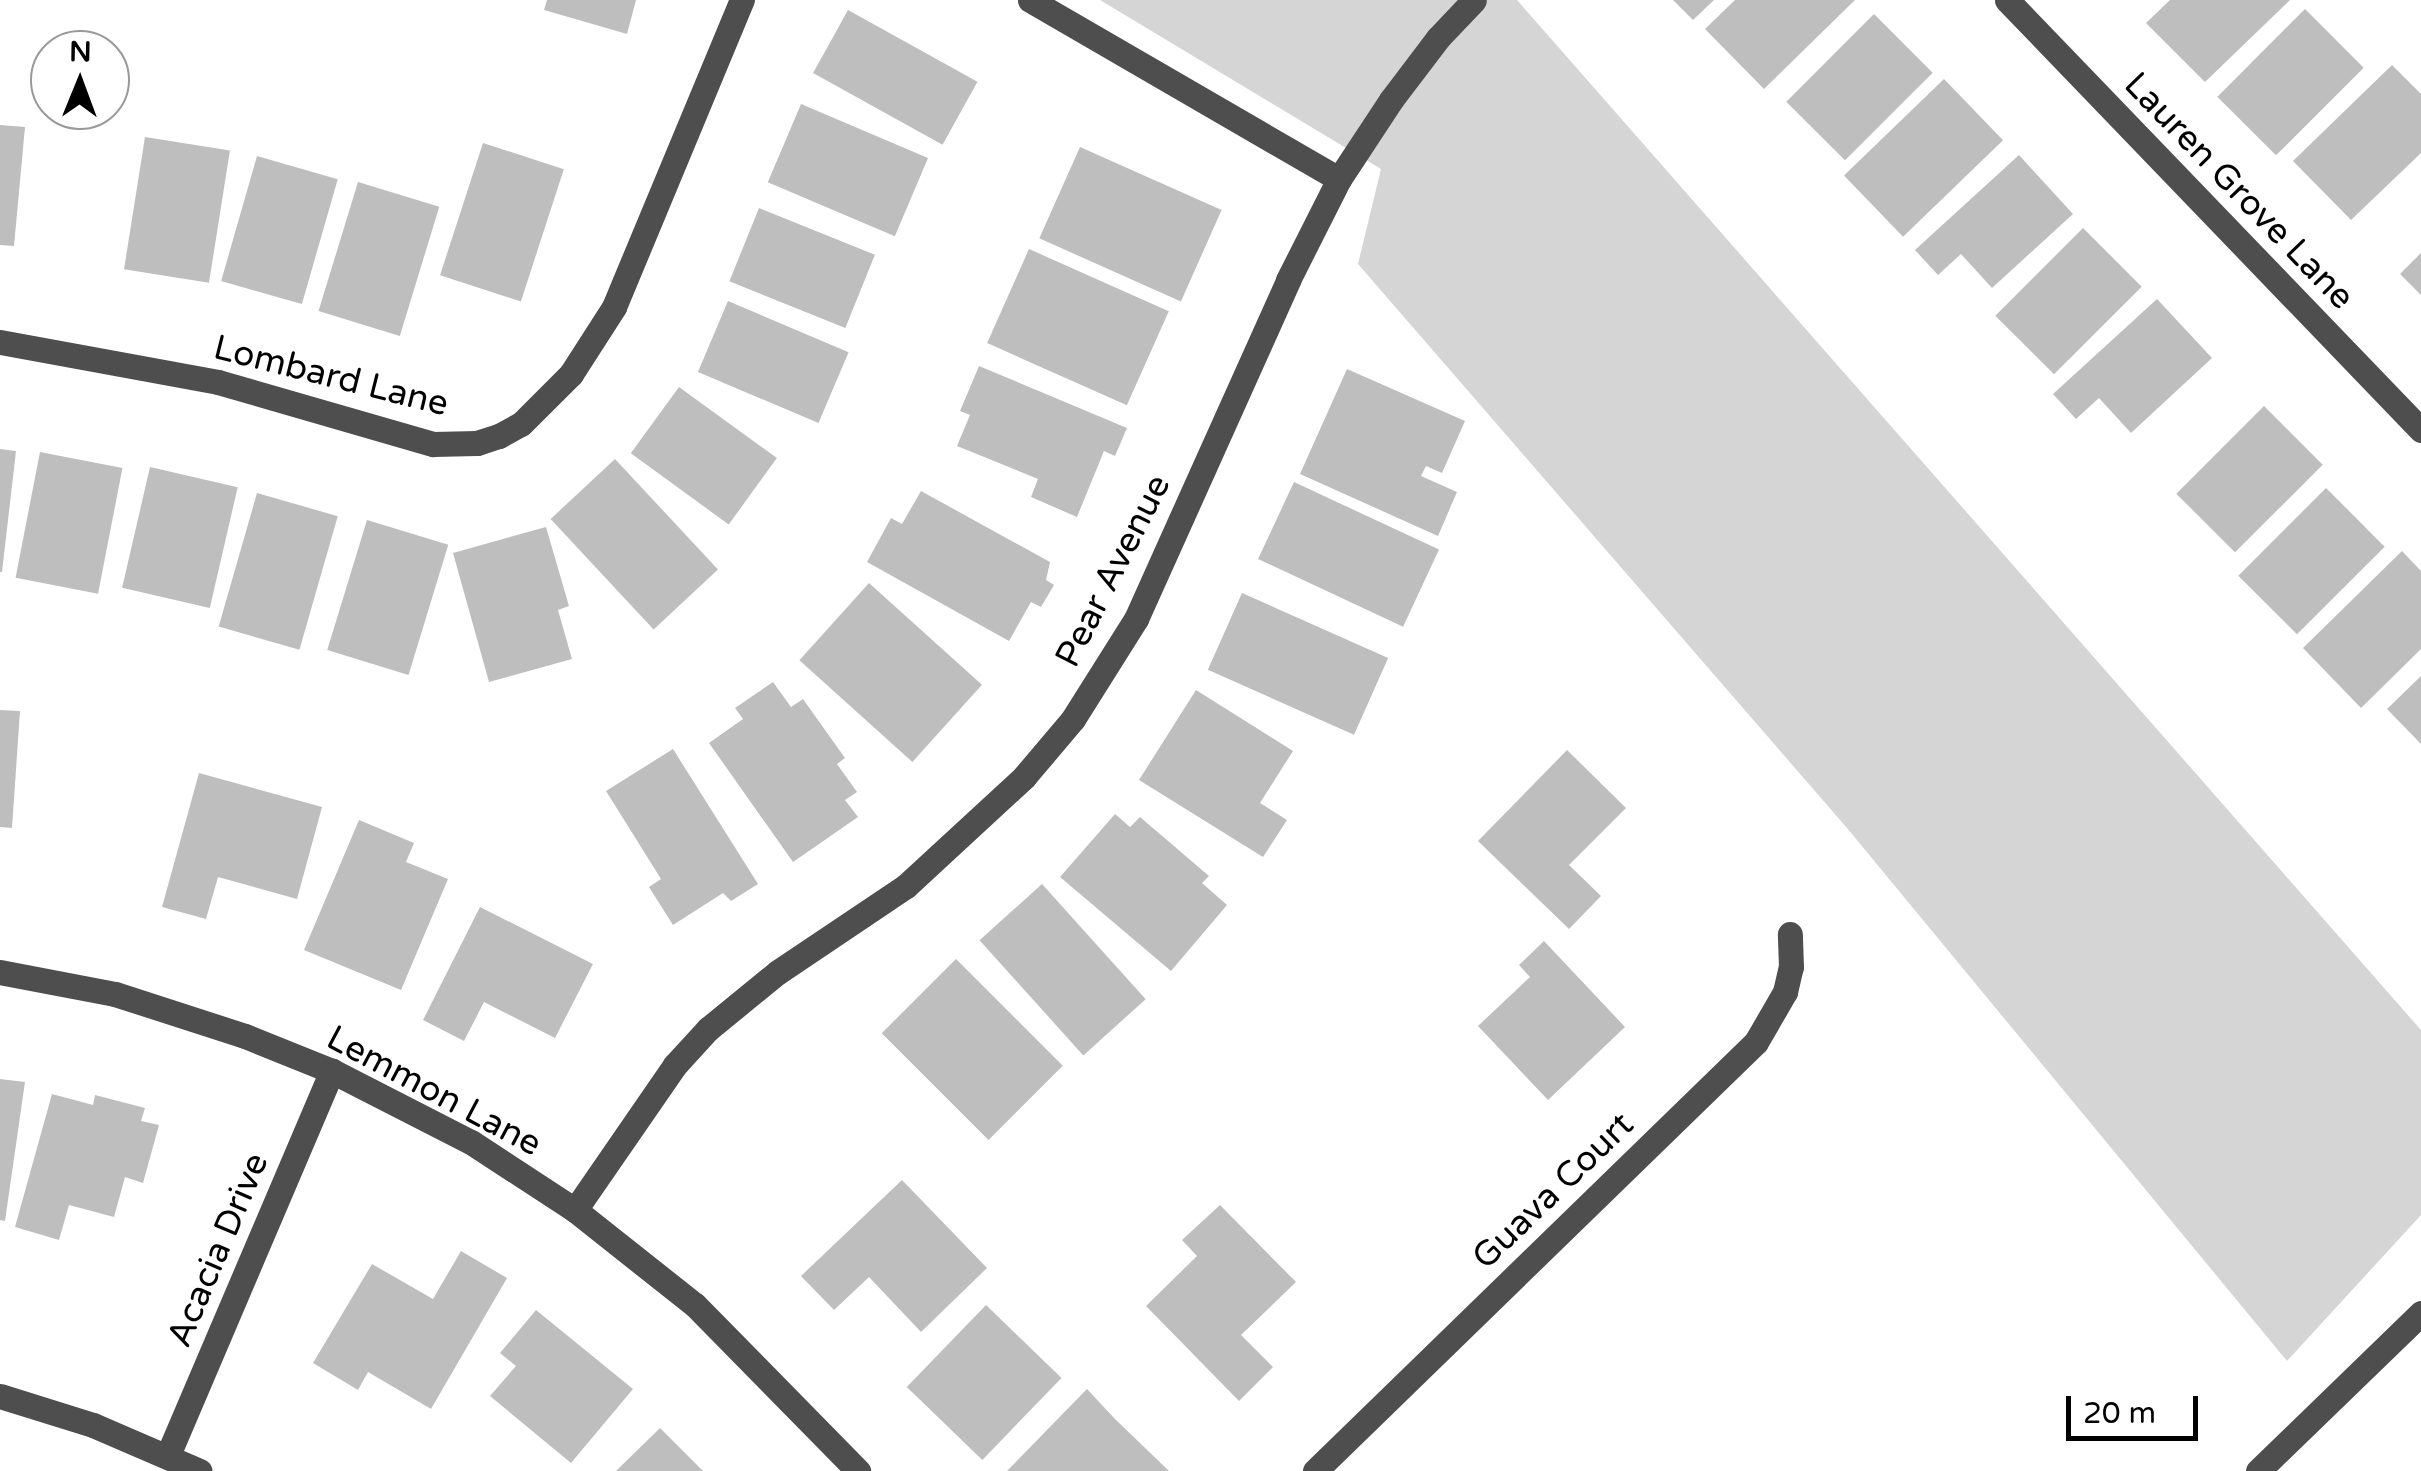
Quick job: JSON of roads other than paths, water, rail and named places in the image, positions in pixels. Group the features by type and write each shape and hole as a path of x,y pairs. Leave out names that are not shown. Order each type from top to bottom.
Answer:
{"street":[{"name":"Lombard Lane","path":"0,342 218,382 433,444 477,442 499,436 521,424 571,374 614,307 742,0"},
{"path":"1030,0 1340,179"},
{"name":"Pear Avenue","path":"574,1210 675,1065 708,1029 766,980 906,886 1024,777 1073,719 1136,619 1288,280 1340,179 1415,69 1474,0"},
{"name":"Lauren Grove Lane","path":"2007,0 2421,430"},
{"name":"Guava Court","path":"1315,1471 1756,1042 1786,992 1792,967 1790,934"},
{"name":"Lemmon Lane","path":"0,972 115,994 245,1036 332,1072 471,1142 574,1210 695,1305 858,1471"},
{"name":"Acacia Drive","path":"168,1455 332,1072"},
{"path":"2258,1471 2421,1313"},
{"path":"0,1396 93,1424 200,1471"}]}
